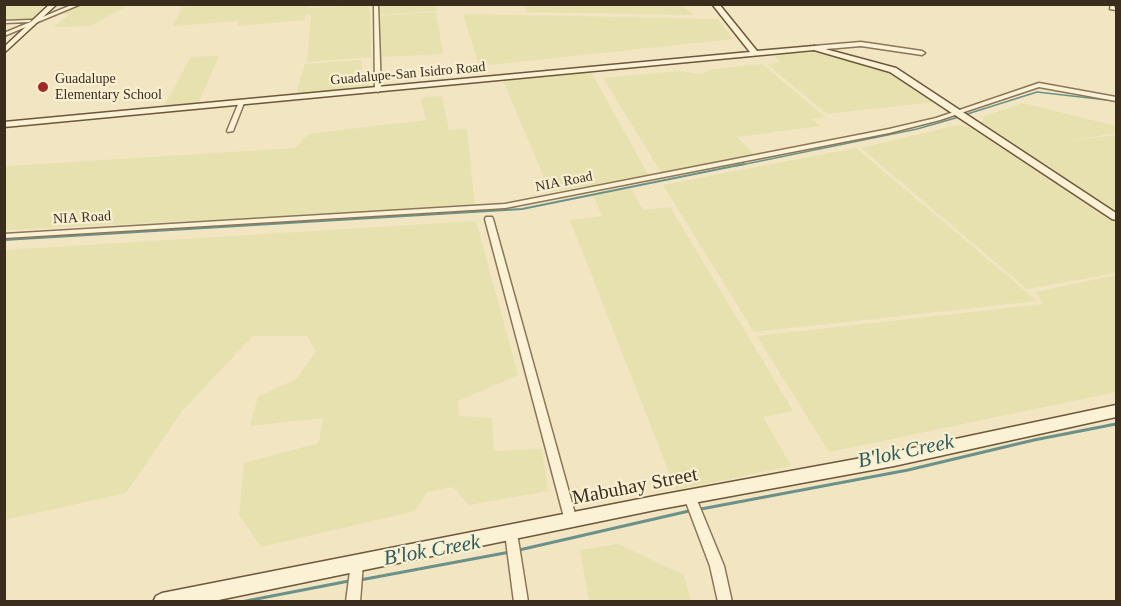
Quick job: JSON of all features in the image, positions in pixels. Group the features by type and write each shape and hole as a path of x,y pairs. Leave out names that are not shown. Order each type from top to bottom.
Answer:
{"street":[{"path":"4,51 54,4"},
{"path":"4,35 78,4"},
{"path":"376,4 378,90"},
{"path":"715,4 755,54"},
{"path":"4,22 34,22"},
{"path":"814,48 861,44 922,53"},
{"path":"814,48 889,68 1116,217"},
{"name":"Guadalupe-San Isidro Road","path":"4,125 814,48"},
{"name":"NIA Road","path":"4,236 505,206 889,131 1039,85 1116,99"},
{"path":"230,131 241,103"},
{"path":"489,219 571,521"},
{"name":"Mabuhay Street","path":"162,602 690,496 894,459 1116,411"},
{"path":"690,496 717,566 725,602"},
{"path":"511,533 520,601"},
{"path":"353,602 357,563"}],"shaded area":[{"path":"216,4 309,4 310,8 340,6 311,7 312,5 368,5 371,57 307,62 311,14 306,14 304,20 238,26 238,21 173,26 182,7"},
{"path":"4,5 49,5 31,21 5,22"},
{"path":"80,5 129,5 90,26 53,27 69,15 61,13"},
{"path":"377,5 436,5 438,11 378,15"},
{"path":"524,5 682,5 694,15 527,12"},
{"path":"436,12 443,54 380,57 379,16"},
{"path":"463,14 718,19 733,39 479,66"},
{"path":"814,52 886,70 934,102 827,114 767,64 780,63 774,55"},
{"path":"219,56 199,102 164,106 191,57"},
{"path":"361,60 362,73 371,73 368,88 296,94 305,64"},
{"path":"762,64 825,117 812,119 821,126 737,137 756,156 661,172 603,78 679,71 701,74 713,69"},
{"path":"591,72 649,176 550,192 503,80"},
{"path":"442,96 449,130 467,129 475,207 5,230 4,170 8,166 295,148 308,134 426,120 421,98"},
{"path":"1023,103 1116,126 1116,133 1062,142 1116,135 1116,215 980,126 984,116"},
{"path":"958,125 973,128 1116,222 1116,273 1027,289 861,148"},
{"path":"856,148 1037,301 754,332 663,185"},
{"path":"631,188 643,210 670,207 793,411 763,417 791,466 676,490 570,220 602,216 592,193"},
{"path":"476,221 518,375 458,401 459,416 492,418 494,451 542,449 548,491 469,505 453,487 427,492 415,511 261,547 239,515 244,463 319,443 323,418 250,426 258,397 296,379 316,352 307,336 253,336 182,411 126,493 5,520 5,250"},
{"path":"1116,275 1116,392 829,452 757,336 1043,304 1036,292"},
{"path":"618,544 684,575 691,601 589,601 580,550"}],"waterway":[{"path":"964,115 1037,92 1116,101"},
{"path":"736,166 917,129 959,117"},
{"path":"4,240 522,209 744,164"},
{"name":"B'lok Creek","path":"701,509 908,470 1034,440 1116,424 1109,425"},
{"name":"B'lok Creek","path":"519,550 689,511"},
{"name":"B'lok Creek","path":"360,580 510,552"},
{"name":"B'lok Creek","path":"241,602 349,581"}],"place":[{"name":"Guadalupe Elementary School","path":"43,87"}]}
